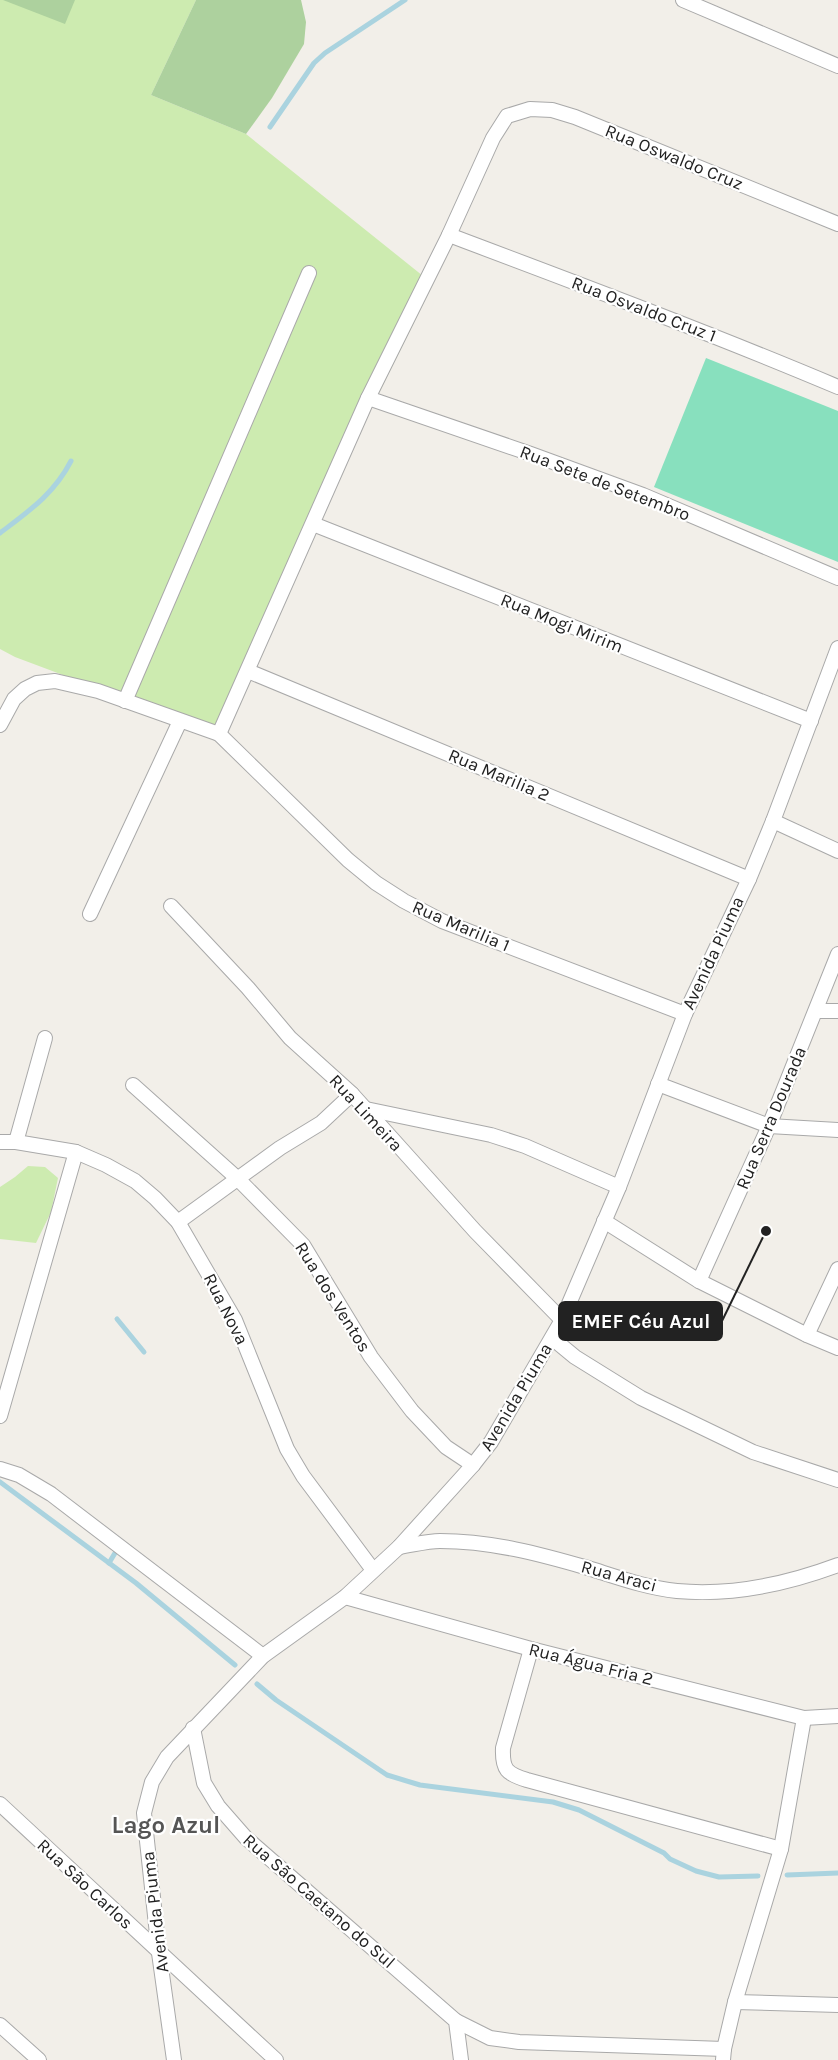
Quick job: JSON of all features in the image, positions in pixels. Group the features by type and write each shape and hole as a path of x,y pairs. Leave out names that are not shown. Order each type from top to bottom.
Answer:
{"street":[{"path":"683,0 838,66"},
{"name":"Rua Oswaldo Cruz","path":"449,235 493,138 507,116 530,109 552,110 575,117 838,224"},
{"path":"0,724 14,699 24,689 37,682 55,681 77,685 219,734 368,398 449,235"},
{"name":"Rua Osvaldo Cruz 1","path":"449,235 614,297 838,387"},
{"path":"124,701 309,273"},
{"name":"Rua Sete de Setembro","path":"368,398 643,495 838,578"},
{"name":"Rua Mogi Mirim","path":"313,524 811,721"},
{"name":"Avenida Piuma","path":"174,2060 159,1953 144,1813 152,1782 167,1757 263,1656 345,1597 399,1547 491,1442 562,1320 619,1187 685,1014 749,879 773,821 838,648"},
{"name":"Rua Marilia 2","path":"248,671 749,879"},
{"path":"90,914 180,721"},
{"name":"Rua Marilia 1","path":"219,734 348,860 376,883 404,901 442,921 685,1014"},
{"path":"773,821 838,851"},
{"name":"Rua Limeira","path":"171,906 248,988 290,1038 366,1109 475,1231 562,1320"},
{"name":"Rua Serra Dourada","path":"699,1281 769,1126 838,954"},
{"path":"817,1011 838,1011"},
{"path":"16,1142 45,1038"},
{"name":"Rua dos Ventos","path":"133,1084 238,1179 303,1245 371,1357 412,1411 446,1447 473,1465"},
{"path":"658,1084 769,1126 838,1130"},
{"path":"178,1222 280,1148 321,1123 351,1094"},
{"path":"366,1109 491,1135 525,1146 619,1187"},
{"name":"Rua Nova","path":"0,1142 16,1142 76,1152 106,1165 135,1181 178,1222 235,1320 287,1449 303,1476 373,1570"},
{"path":"0,1416 76,1152"},
{"path":"604,1221 699,1281 838,1348"},
{"path":"807,1335 838,1269"},
{"path":"552,1338 575,1357 641,1398 753,1452 838,1480"},
{"path":"0,1468 19,1475 51,1494 263,1656"},
{"name":"Rua Araci","path":"399,1547 437,1541 478,1542 525,1551 638,1583 686,1591 716,1592 760,1588 811,1575 838,1564"},
{"name":"Rua Água Fria 2","path":"345,1597 531,1649 804,1718 838,1716"},
{"path":"531,1649 503,1748 502,1759 508,1772 515,1777 781,1849"},
{"path":"724,2054 735,2002 781,1849 804,1718"},
{"name":"Rua São Caetano do Sul","path":"193,1728 204,1783 218,1806 246,1838 456,2021 490,2038 519,2042 724,2054"},
{"name":"Rua São Carlos","path":"0,1804 276,2060"},
{"path":"735,2002 838,2005"},
{"path":"456,2021 461,2060"},
{"path":"0,2025 39,2060"}],"green space":[{"path":"0,0 196,0 151,95 246,134 433,284 317,518 223,735 15,657 0,649"},
{"path":"3,0 75,0 65,24"},
{"path":"196,0 301,0 306,22 304,44 272,98 246,134 151,95"},
{"path":"706,358 838,411 838,562 654,487"},
{"path":"28,1166 45,1167 58,1178 51,1212 36,1243 0,1239 0,1187"}],"waterway":[{"path":"270,127 314,63 325,53 405,0"},
{"path":"0,533 49,492 71,461"},
{"path":"117,1319 144,1352"},
{"path":"0,1482 136,1583 235,1665"},
{"path":"109,1563 115,1553"},
{"path":"257,1684 276,1700 387,1775 420,1785 553,1802 579,1810 696,1871 719,1877 758,1876"},
{"path":"787,1875 838,1873"}],"place":[{"name":"EMEF Céu Azul","path":"766,1231"}],"district":[{"name":"Lago Azul","path":"166,1825"}]}
